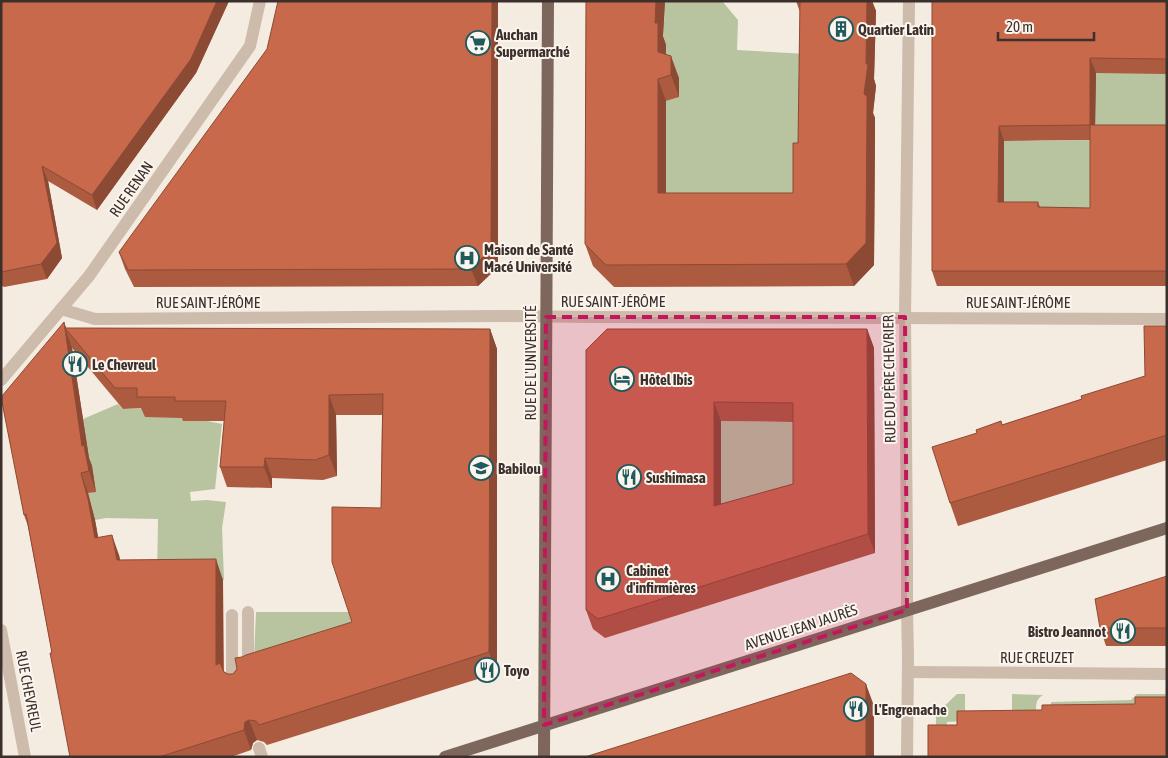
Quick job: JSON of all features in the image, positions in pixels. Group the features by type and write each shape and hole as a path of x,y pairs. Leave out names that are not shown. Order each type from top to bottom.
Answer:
{"main road":[{"name":"RUE DE L'UNIVERSITÉ","path":"544,757 548,1"},
{"name":"AVENUE JEAN JAURÈS","path":"445,757 1167,528"}],"street":[{"name":"RUE RENAN","path":"1,380 89,276 250,46 260,1"},
{"name":"RUE DU PÈRE CHEVRIER","path":"906,757 908,657 905,317 909,1"},
{"name":"RUE SAINT-JÉRÔME","path":"61,309 95,319 490,316 1167,319"},
{"path":"232,672 248,670 248,612"},
{"path":"232,615 232,672 237,687"},
{"name":"RUE CHEVREUL","path":"1,630 25,757"},
{"name":"RUE CREUZET","path":"908,672 1167,674"}],"highlighted area":[{"path":"546,317 905,317 907,610 544,725"}],"green space":[{"path":"665,1 722,1 738,20 737,50 807,54 801,216 666,215 666,101 675,98 679,92 679,83 666,75 666,45 663,45"},
{"path":"1096,73 1167,73 1167,140 1095,223 1004,209 1004,139 1042,141 1095,140"},
{"path":"118,404 123,409 144,408 222,424 215,489 190,492 191,501 226,502 222,528 224,580 157,580 158,519 106,518 95,520 84,494 96,491 92,466 88,466 83,419"},
{"path":"720,421 803,422 800,503 693,516"},
{"path":"256,612 349,612 359,640 254,660"},
{"path":"957,694 965,694 965,721 947,722 946,740 936,739 936,714"},
{"path":"1012,694 1043,695 1037,702 1036,712 1012,714"},
{"path":"1137,694 1167,694 1167,708 1051,712 1051,702 1131,700"}],"building":[{"path":"1,1 217,1 191,59 92,195 42,166 57,243 41,264 1,272"},
{"path":"278,1 492,1 491,249 471,269 128,270 119,252 267,49"},
{"path":"586,1 656,1 655,23 658,23 658,52 671,56 671,75 658,79 658,193 793,193 793,143 798,143 800,1 867,1 866,64 868,64 864,94 867,96 866,243 846,264 606,265 585,244"},
{"path":"932,1 1167,1 1167,59 1090,58 1090,125 1167,125 1167,271 932,271","holes":["1090,125 1090,208 1038,207 1038,202 998,202 999,126"]},
{"path":"64,322 82,446 84,445 89,471 81,473 95,538 112,535 117,560 216,559 216,665 220,663 224,672 228,674 233,674 237,669 235,658 352,622 332,562 332,507 381,508 383,394 329,395 329,455 315,460 265,458 264,467 220,467 226,401 175,401 175,397 137,397 137,388 115,388 65,328 490,329 489,652 259,725 256,721 249,720 245,722 244,730 159,757 70,757 26,514 24,515 2,402 2,396"},
{"path":"1144,326 1167,326 1167,435 950,503 932,447 977,433 976,430 1001,421 1002,425 1082,399 1081,396 1145,376"},
{"path":"607,329 867,329 868,534 598,619 586,610 586,350","holes":["714,402 793,403 793,484 714,506"]},
{"path":"1167,576 1167,628 1100,628 1095,599"},
{"path":"851,673 866,684 866,757 585,757"},
{"path":"1135,697 1167,697 1167,757 928,757 928,725 957,725 957,711 1042,710 1042,705 1135,704"}],"place":[{"name":"Quartier Latin","path":"841,29"},
{"name":"Auchan Supermarché","path":"478,43"},
{"name":"Maison de Santé Macé Université","path":"467,258"},
{"name":"Le Chevreul","path":"75,364"},
{"name":"Hôtel Ibis","path":"622,379"},
{"name":"Babilou","path":"481,468"},
{"name":"Sushimasa","path":"629,477"},
{"name":"Cabinet d'infirmières","path":"608,579"},
{"name":"Bistro Jeannot","path":"1123,631"},
{"name":"Toyo","path":"487,670"},
{"name":"L'Engrenache","path":"856,709"}]}
